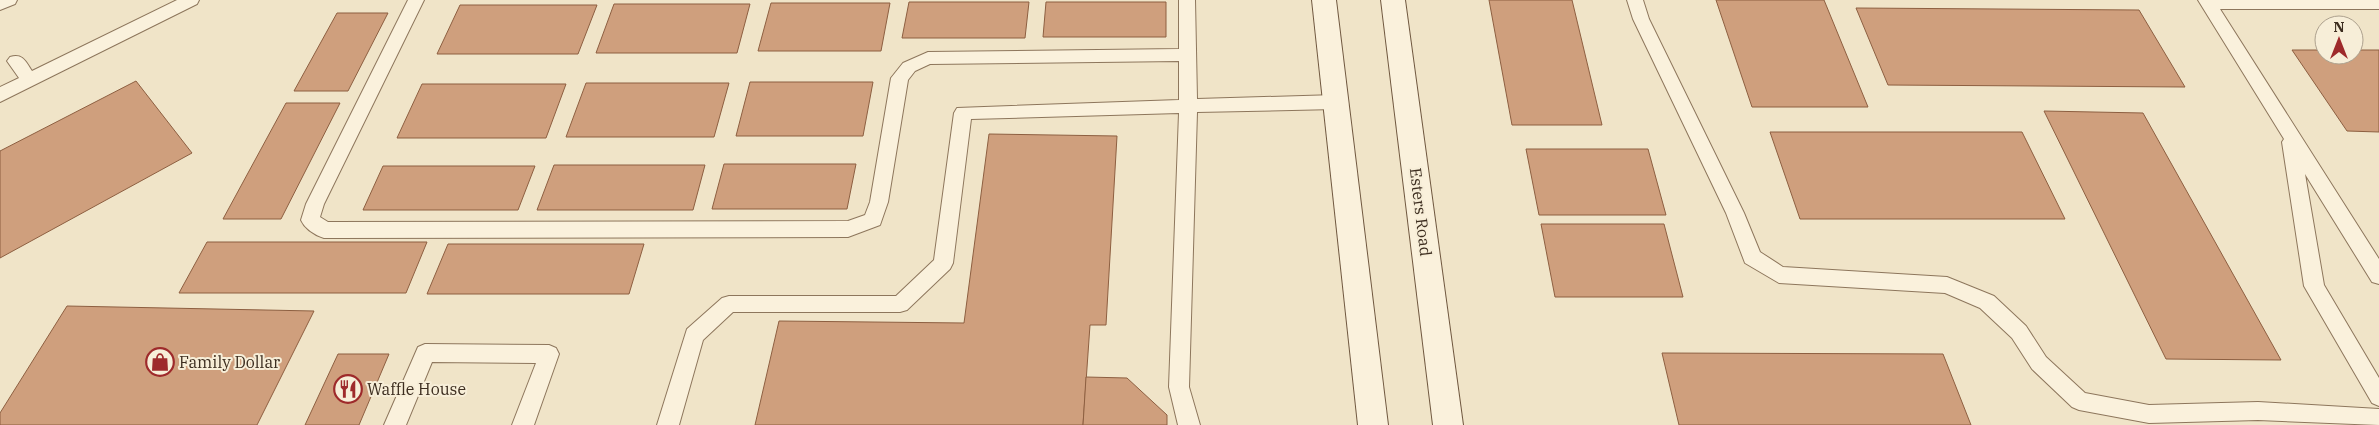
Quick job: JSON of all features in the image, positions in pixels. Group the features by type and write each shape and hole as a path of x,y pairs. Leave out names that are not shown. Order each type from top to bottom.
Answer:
{"street":[{"path":"1324,0 1373,425"},
{"name":"Esters Road","path":"1393,0 1448,425"}],"lane":[{"path":"0,4 9,0"},
{"path":"0,95 191,0"},
{"path":"416,0 315,204 310,220 324,230 848,229 873,220 879,202 900,78 909,67 928,58 1188,55"},
{"path":"1187,0 1188,106 1179,387 1189,425"},
{"path":"1635,0 1641,19 1735,213 1752,257 1779,275 1946,285 1987,302 2020,332 2039,363 2079,401 2149,414 2258,411 2379,418"},
{"path":"2207,2 2379,3"},
{"path":"2207,2 2379,276"},
{"path":"16,61 29,80"},
{"path":"668,425 694,335 729,304 900,304 943,263 963,112 1336,102"},
{"path":"2290,134 2314,286 2379,397"},
{"path":"395,425 425,353 549,354 523,425"}],"building":[{"path":"1489,0 1572,0 1602,125 1512,125"},
{"path":"1716,0 1824,0 1868,107 1752,107"},
{"path":"909,2 1029,2 1025,38 902,38"},
{"path":"1046,2 1166,2 1166,37 1043,37"},
{"path":"771,3 890,3 881,51 758,51"},
{"path":"614,4 750,4 737,53 596,53"},
{"path":"460,5 597,5 578,54 437,54"},
{"path":"1856,8 2139,10 2185,87 1888,85"},
{"path":"337,13 388,13 348,91 294,91"},
{"path":"2292,50 2314,50 2314,65 2364,65 2364,50 2379,50 2379,132 2347,131"},
{"path":"136,81 192,153 0,258 0,151"},
{"path":"750,82 873,82 863,136 736,136"},
{"path":"586,83 729,83 714,137 566,137"},
{"path":"422,84 566,84 546,138 397,138"},
{"path":"286,103 340,103 281,219 223,219"},
{"path":"2044,111 2143,113 2281,360 2166,359"},
{"path":"1770,132 2022,132 2065,219 1800,219"},
{"path":"989,134 1117,136 1106,325 1090,325 1083,425 755,425 779,321 964,323"},
{"path":"1526,149 1648,149 1666,215 1539,215"},
{"path":"724,164 856,164 847,209 712,209"},
{"path":"554,165 705,165 693,210 537,210"},
{"path":"383,166 535,166 518,210 363,210"},
{"path":"1541,224 1664,224 1683,297 1555,297"},
{"path":"207,242 427,242 406,293 179,293"},
{"path":"448,244 644,244 629,294 427,294"},
{"name":"Family Dollar","path":"67,306 314,311 257,425 0,425 0,413"},
{"path":"1662,353 1943,354 1971,425 1679,425"},
{"name":"Waffle House","path":"338,354 389,354 359,425 305,425"},
{"path":"1086,377 1127,378 1167,415 1167,425 1083,425"}],"place":[{"name":"Family Dollar","path":"160,362"},
{"name":"Waffle House","path":"348,389"}]}
